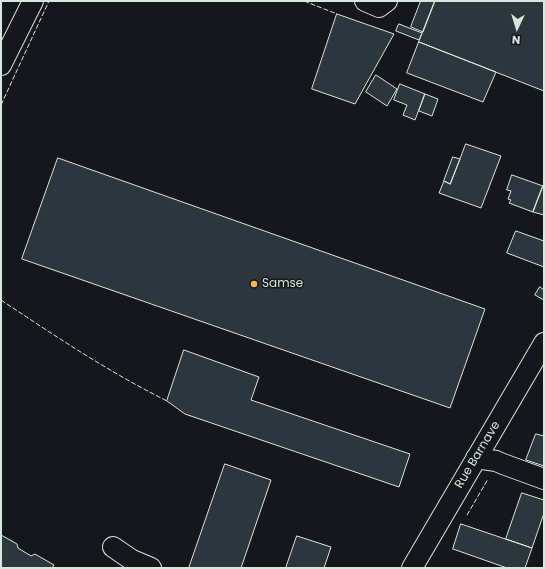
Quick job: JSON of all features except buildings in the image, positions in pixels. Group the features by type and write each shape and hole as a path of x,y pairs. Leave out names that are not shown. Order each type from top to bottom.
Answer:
{"street":[{"path":"1,65 33,1"},
{"path":"365,1 379,7 387,1"},
{"name":"Rue Barnave","path":"412,568 544,343"},
{"path":"476,458 496,461 544,479"},
{"path":"113,547 132,560 152,568"}],"fence":[{"path":"1,105 49,1"},
{"path":"304,1 337,14"},
{"path":"1,300 103,366 167,401"},
{"path":"467,515 488,479"}],"place":[{"name":"Samse","path":"254,284"}]}
